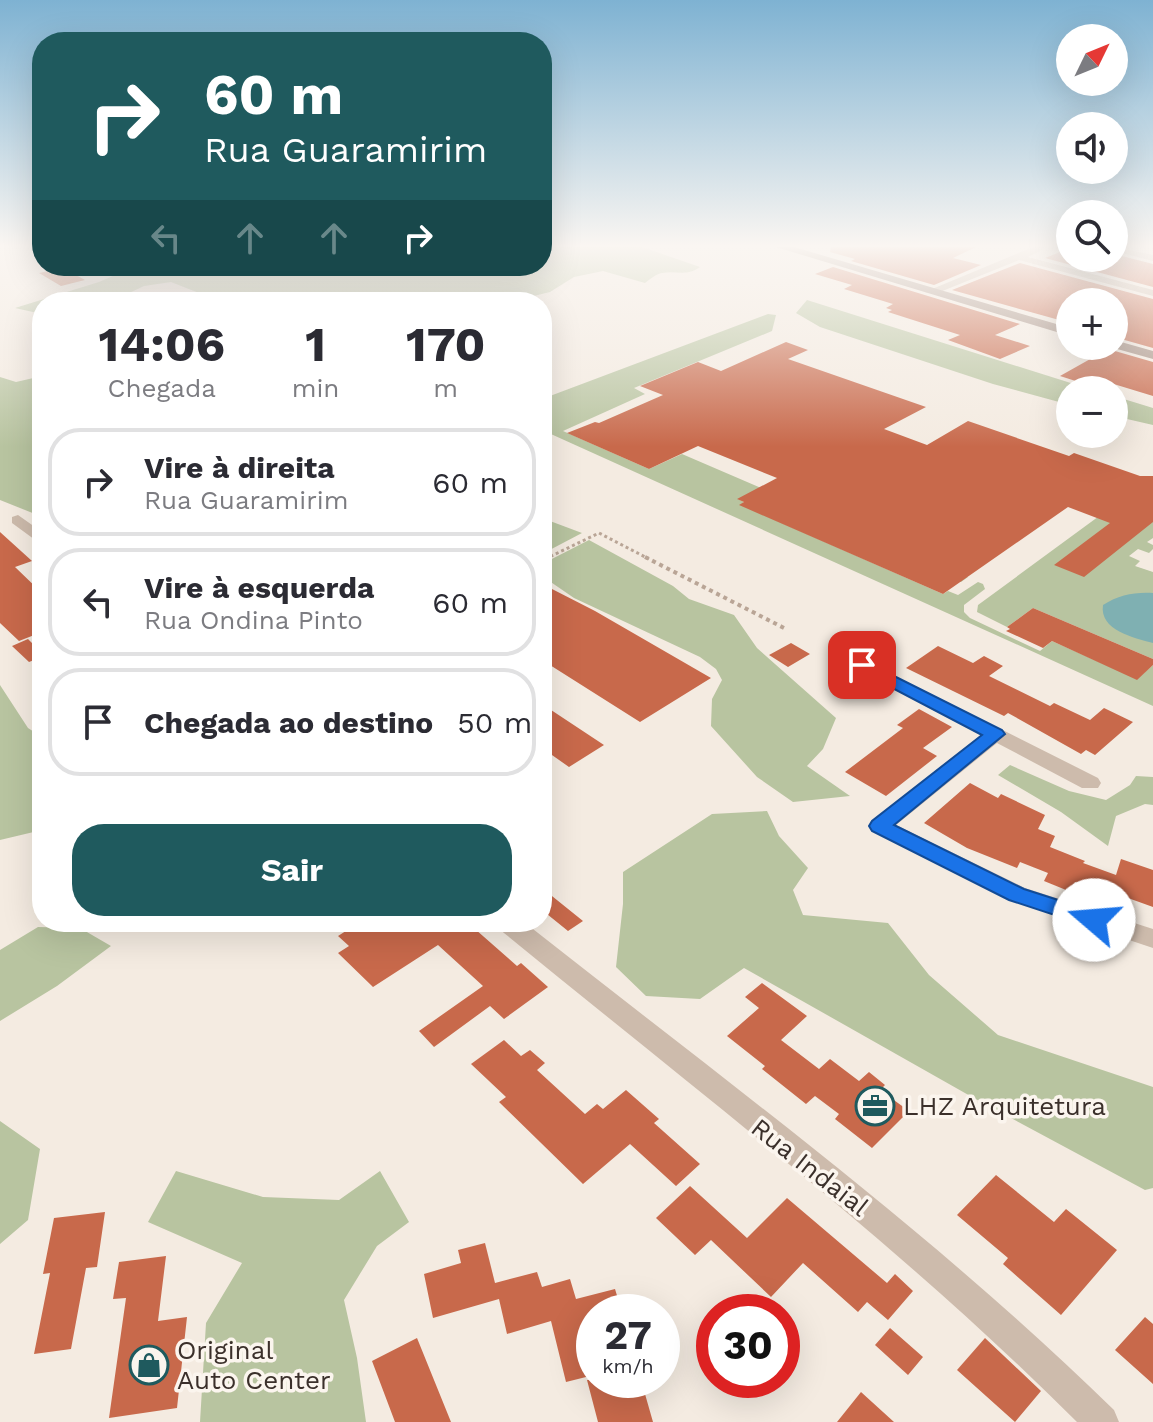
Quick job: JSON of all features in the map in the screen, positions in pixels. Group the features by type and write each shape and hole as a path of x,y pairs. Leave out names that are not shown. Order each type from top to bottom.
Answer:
{"street":[{"path":"1005,313 1056,328"},
{"path":"1128,348 1153,355"},
{"path":"18,520 32,532"},
{"path":"862,665 1090,783"},
{"path":"995,734 880,826 1017,894 1153,939"},
{"name":"Rua Indaial","path":"519,932 958,1285 1102,1422"}],"path":[{"path":"552,555 599,533 786,629"}],"green space":[{"path":"797,313 849,313 1056,378 1056,401 993,384 820,327"},
{"path":"768,314 776,315 772,331 634,388 645,394 563,431 649,469 682,454 968,577 961,582 759,495 738,499 744,502 741,505 943,594 948,591 958,595 978,582 983,584 985,589 964,605 964,612 970,618 1040,651 1052,641 1137,679 1153,665 1153,706 552,435 552,395"},
{"path":"0,377 16,382 32,378 32,513 0,500"},
{"path":"1128,400 1153,408 1153,425 1128,419"},
{"path":"1106,511 1153,522 1153,538 1147,542 1153,545 1153,549 1149,553 1138,549 1129,556 1140,561 1135,566 1153,572 1153,659 1033,608 1007,627 977,612 978,605"},
{"path":"552,522 582,533 552,549"},
{"path":"589,540 673,586 689,599 734,615 757,648 836,718 823,749 807,766 850,796 793,802 757,777 711,726 712,699 722,680 716,669 700,657 574,598 552,583 552,559"},
{"path":"0,685 32,731 32,832 0,840"},
{"path":"1010,765 1069,791 1106,800 1130,785 1136,776 1153,777 1153,805 1145,804 1116,816 1108,846 1061,812 998,775"},
{"path":"767,811 779,836 808,868 793,890 803,915 888,923 929,975 998,1035 1153,1087 1153,1188 1145,1190 972,1097 744,968 700,999 646,996 616,967 623,872 712,814"},
{"path":"32,931 87,932 111,946 57,986 0,1021 0,950"},
{"path":"0,1121 40,1149 28,1220 0,1244"},
{"path":"176,1171 263,1197 339,1200 380,1171 409,1222 377,1246 344,1300 357,1358 366,1422 200,1422 206,1323 242,1263 148,1222"}],"water":[{"path":"1153,593 1153,643 1119,632 1106,621 1103,605 1127,595"}],"building":[{"path":"892,313 985,313 1020,324 995,335 1030,346 1000,359 948,340 960,335"},
{"path":"1036,313 1056,313 1056,319"},
{"path":"1128,313 1153,313 1153,348 1128,341"},
{"path":"786,342 808,350 788,359 926,407 884,429 927,445 968,421 1069,456 1074,453 1140,476 1153,476 1153,522 1084,577 1054,565 1110,523 1068,507 943,594 739,505 744,502 737,499 777,478 698,446 649,469 567,433 599,423 663,395 640,386 698,362 721,371"},
{"path":"1128,355 1153,362 1153,396 1128,388 1128,376 1060,376 1088,360 1128,360"},
{"path":"0,532 32,561 15,567 32,583 32,636 19,641 0,623"},
{"path":"552,589 711,678 640,722 552,666"},
{"path":"1033,608 1153,659 1153,665 1137,680 1052,641 1043,648 1006,631"},
{"path":"28,639 32,643 32,661 29,662 12,646"},
{"path":"791,643 810,654 788,667 769,655"},
{"path":"938,646 973,663 984,656 1003,666 989,676 1050,706 1054,703 1090,720 1104,708 1133,722 1095,755 1086,750 1081,754 1008,713 1004,716 906,668"},
{"path":"919,709 952,727 923,748 937,756 886,796 845,772 903,728 897,725"},
{"path":"552,711 604,745 569,767 552,755"},
{"path":"970,783 998,798 1001,794 1045,815 1038,829 1055,836 1050,847 1085,861 1083,863 1116,875 1121,859 1153,870 1153,907 1075,882 1071,892 1044,881 1048,873 1020,862 1017,868 967,848 924,823"},
{"path":"552,896 583,921 568,931 552,918"},
{"path":"344,932 478,932 517,966 521,963 548,987 504,1019 490,1006 434,1047 419,1031 483,986 438,945 373,987 338,953 349,946 338,936"},
{"path":"762,983 807,1016 781,1040 819,1069 830,1059 859,1081 869,1072 885,1085 880,1090 909,1111 872,1148 835,1119 839,1114 815,1096 806,1104 727,1036 759,1008 745,997"},
{"path":"504,1040 521,1056 530,1050 545,1063 537,1070 585,1114 597,1104 603,1109 626,1090 659,1119 654,1123 700,1164 676,1186 630,1144 583,1184 499,1102 506,1097 471,1064"},
{"path":"996,1175 1054,1222 1066,1209 1117,1250 1061,1315 1003,1264 1008,1258 957,1215"},
{"path":"690,1186 747,1238 787,1198 887,1283 895,1274 913,1291 888,1320 867,1302 858,1312 803,1263 774,1294 768,1294 711,1240 695,1255 656,1218"},
{"path":"105,1212 97,1267 86,1268 71,1349 34,1354 50,1273 43,1274 54,1218"},
{"path":"485,1243 495,1283 537,1272 542,1287 570,1279 576,1299 576,1380 566,1382 551,1321 507,1334 499,1299 433,1318 424,1274 461,1263 458,1250"},
{"name":"Original Auto Center","path":"166,1256 158,1321 187,1317 177,1408 109,1418 126,1298 113,1299 119,1262"},
{"path":"615,1289 617,1294 596,1294"},
{"path":"1145,1317 1153,1324 1153,1384 1115,1350"},
{"path":"890,1328 923,1357 908,1375 875,1345"},
{"path":"417,1338 451,1422 395,1422 372,1361"},
{"path":"985,1338 1041,1391 1015,1422 957,1370"},
{"path":"861,1392 894,1422 837,1422"},
{"path":"592,1398 646,1398 653,1422 598,1422"}],"place":[{"name":"LHZ Arquitetura","path":"875,1106"},
{"name":"Original Auto Center","path":"149,1365"}],"route":[{"path":"862,665 995,734 880,826 1017,894 1094,920"}]}
